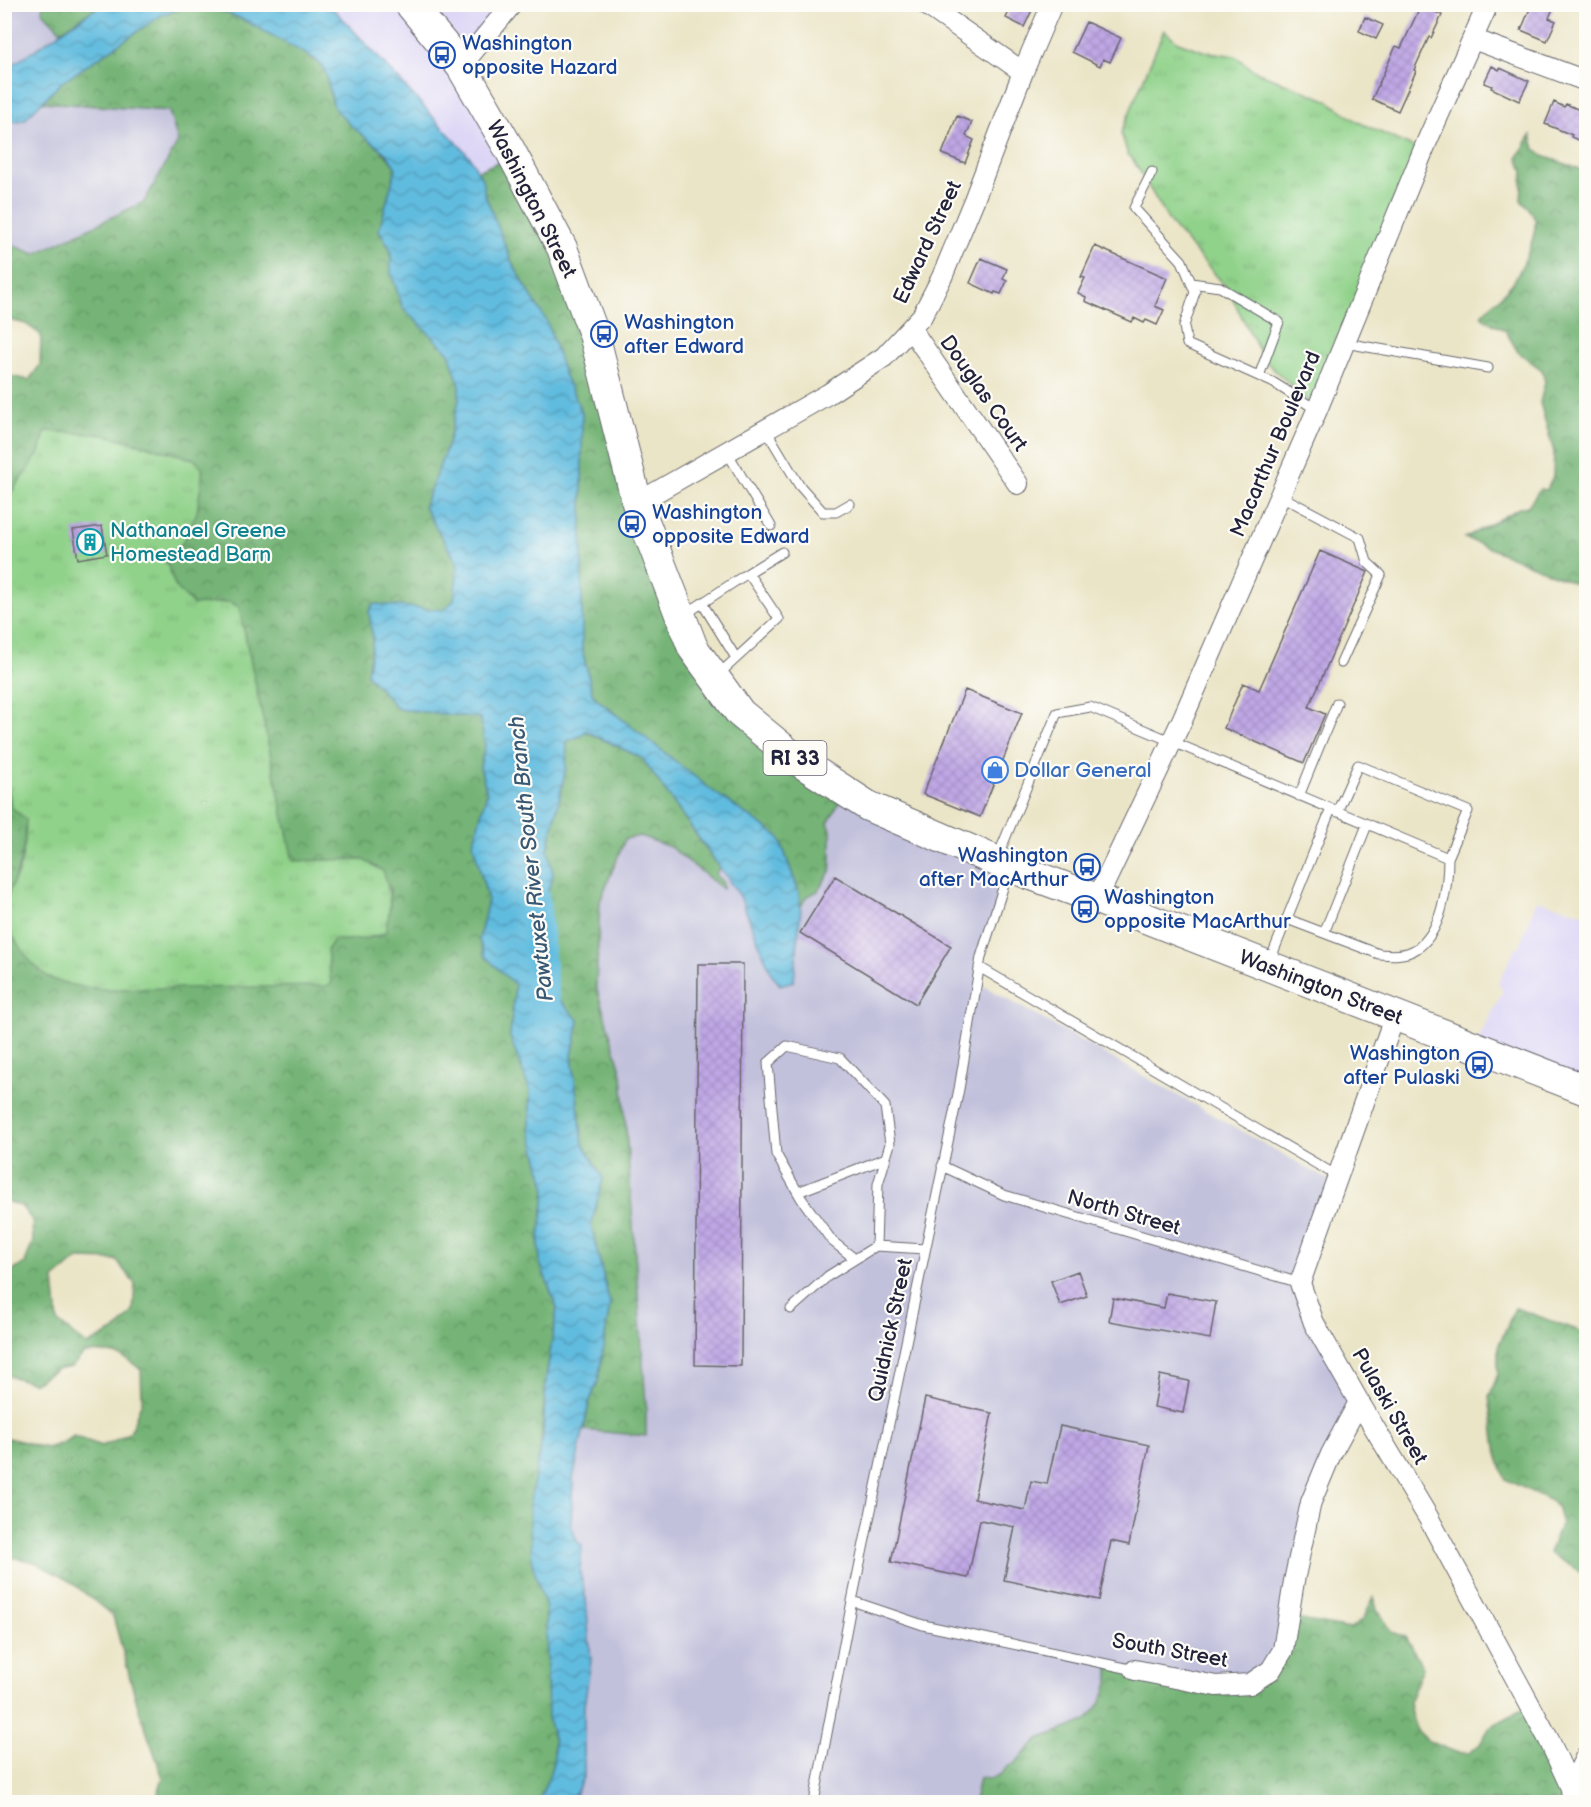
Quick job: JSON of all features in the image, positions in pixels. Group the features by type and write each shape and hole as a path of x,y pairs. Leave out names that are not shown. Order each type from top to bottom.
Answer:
{"main road":[{"name":"Washington Street","path":"410,4 461,66 510,150 562,248 594,334 637,503 691,610 693,648 740,712 797,760 868,806 1003,864 1586,1088"}],"street":[{"path":"461,66 512,4"},
{"path":"925,4 1023,72"},
{"name":"Edward Street","path":"637,503 828,394 884,357 922,316 942,277 977,193 1023,72 1052,4"},
{"name":"Macarthur Boulevard","path":"1097,899 1172,743 1317,410 1428,140 1488,4"},
{"path":"1473,39 1587,81"},
{"name":"Douglas Court","path":"911,329 1018,484"},
{"path":"1300,1282 1395,1015"},
{"name":"Pulaski Street","path":"1300,1282 1314,1323 1428,1516 1549,1740 1571,1796"},
{"name":"South Street","path":"1135,1670 1216,1686 1250,1684 1271,1670 1283,1650 1294,1581 1311,1502 1331,1454 1359,1402"},
{"path":"1571,1796 1587,1756"}],"lane":[{"path":"1152,172 1134,208 1182,261 1195,292 1184,326 1187,344 1274,383 1317,410"},
{"path":"1191,283 1220,287 1279,322 1259,376"},
{"path":"1345,343 1488,368"},
{"path":"766,430 799,485 822,512 836,512 850,504"},
{"path":"727,452 771,526"},
{"path":"1279,495 1360,538 1367,562 1381,576 1341,663"},
{"path":"736,658 691,610 782,552"},
{"path":"715,678 779,619 748,573"},
{"path":"1299,796 1337,703"},
{"name":"Quidnick Street","path":"814,1803 852,1601 959,1089 981,957 1003,864 1057,713 1090,707 1172,743"},
{"path":"1172,743 1448,858"},
{"path":"1267,966 1287,919 1334,811 1358,765 1468,811 1448,858 1448,884 1441,910 1431,933 1417,948 1406,953 1379,954 1287,919"},
{"path":"1324,933 1367,825"},
{"path":"979,967 1339,1177"},
{"path":"855,1259 832,1241 798,1192 776,1154 768,1063 787,1046 840,1058 885,1106 890,1144 878,1184 876,1246"},
{"path":"798,1192 886,1158"},
{"name":"North Street","path":"942,1166 1004,1195 1300,1282"},
{"path":"791,1308 828,1276 876,1246 925,1249"},
{"name":"South Street","path":"852,1601 923,1625 1135,1670"}],"shaded area":[{"path":"5,5 43,5 42,11 61,31 5,70"},
{"path":"330,5 511,5 463,62 503,160 477,171 470,157"},
{"path":"43,102 169,111 178,142 144,202 35,254 5,242 4,122 24,120"},
{"path":"845,792 1009,867 978,981 982,985 1332,1182 1302,1286 1359,1396 1331,1454 1285,1649 1240,1685 1109,1683 1100,1704 1086,1721 1039,1739 1001,1774 990,1779 979,1778 974,1802 572,1802 584,1775 584,1706 591,1661 586,1599 580,1572 582,1546 577,1541 571,1524 573,1479 584,1430 646,1436 646,1404 622,1074 596,986 600,901 625,838 640,836 670,847 722,888 723,883 716,875 719,867 740,896 771,973 780,984 794,980 801,907 806,897 818,891 828,823"},
{"path":"1537,900 1586,914 1586,1089 1476,1044 1503,991 1498,984 1515,949 1519,947"}],"green space":[{"path":"43,5 101,5 61,31 42,11"},
{"path":"195,5 209,6 234,16 290,45 325,71 334,106 383,152 396,168 379,230 391,250 391,273 403,308 450,354 459,383 459,400 448,444 424,506 458,564 454,600 444,610 373,604 369,612 373,640 367,674 398,709 480,718 485,745 480,767 487,793 473,844 488,900 479,940 485,956 515,984 510,1037 530,1091 530,1129 546,1189 539,1239 540,1263 557,1308 546,1379 532,1563 546,1608 548,1716 554,1741 550,1774 538,1802 155,1802 163,1778 138,1707 113,1616 71,1582 35,1562 5,1556 5,1438 45,1448 62,1443 74,1436 102,1446 130,1432 142,1401 141,1370 127,1359 114,1354 84,1353 72,1367 55,1370 34,1383 5,1375 5,1276 25,1263 33,1241 32,1220 21,1206 5,1201 4,910 7,925 331,983 327,949 334,940 375,937 385,933 390,907 390,888 362,859 293,861 239,608 230,602 193,605 175,586 166,560 183,542 194,459 106,435 46,431 38,455 11,493 5,496 5,375 29,380 40,365 41,335 26,324 5,319 5,242 35,254 144,202 178,142 169,111 43,102 61,83 163,14","holes":["78,1259 116,1260 135,1284 133,1312 116,1330 87,1345 58,1322 54,1279"]},
{"path":"1164,30 1178,42 1203,51 1235,56 1255,71 1327,100 1358,122 1423,152 1316,407 1299,395 1264,360 1227,288 1170,223 1132,158 1128,155 1121,133"},
{"path":"1531,135 1535,149 1543,156 1586,171 1586,588 1465,538 1519,508 1528,506 1540,489 1547,490 1553,476 1554,452 1540,403 1545,382 1542,370 1518,352 1505,330 1487,321 1481,315 1503,295 1514,281 1532,242 1535,219 1521,200 1523,171 1518,157"},
{"path":"503,160 554,230 637,500 715,678 845,792 828,823 831,830 831,870 818,891 806,897 801,907 798,890 779,837 714,792 593,696 582,649 582,413 564,374 547,322 513,265 484,192 484,183 477,171"},
{"path":"46,431 106,435 194,459 203,469 197,512 183,542 166,560 175,586 193,605 230,602 239,607 293,861 362,859 383,871 388,887 389,909 385,933 354,940 334,940 327,950 331,984 326,986 106,989 79,986 52,979 44,974 27,957 12,935 7,924 5,904 21,864 26,819 11,807 9,793 5,788 4,627 9,625 11,606 5,602 5,496 11,493 38,455"},
{"path":"585,731 642,758 719,867 716,875 723,883 723,889 670,847 640,836 625,839 600,901 596,986 622,1074 646,1404 646,1436 584,1430 589,1403 598,1381 610,1304 591,1226 603,1178 583,1144 572,1056 579,1021 549,988 538,966 537,950 541,913 553,875 548,849 566,768 567,741 580,736"},
{"path":"5,788 9,793 11,807 26,819 20,862 5,903"},
{"path":"1515,1308 1586,1333 1586,1575 1549,1553 1561,1523 1558,1508 1551,1501 1505,1479 1497,1454 1489,1397 1498,1374 1498,1347"},
{"path":"1374,1597 1377,1609 1392,1632 1406,1637 1423,1668 1409,1702 1412,1719 1418,1731 1428,1741 1458,1753 1469,1753 1480,1744 1490,1727 1530,1705 1573,1802 974,1802 979,1778 990,1779 1001,1774 1039,1739 1086,1721 1100,1704 1109,1683 1109,1667 1227,1688 1273,1666 1291,1618 1350,1629 1362,1620"}],"water":[{"path":"101,5 195,5 163,14 61,83 24,120 5,122 5,70"},
{"path":"206,5 330,5 470,157 484,183 484,192 513,265 547,322 564,374 582,413 582,649 593,696 714,792 779,837 798,890 801,907 794,981 780,985 771,973 740,896 642,758 586,731 567,741 566,768 548,849 553,875 541,913 537,950 538,966 549,988 579,1021 572,1056 583,1144 603,1178 591,1226 610,1304 598,1381 589,1403 573,1479 571,1524 577,1541 582,1546 580,1572 586,1599 591,1661 584,1706 584,1775 572,1802 538,1802 552,1767 554,1744 548,1716 546,1608 532,1563 529,1506 543,1436 546,1379 557,1308 540,1263 539,1239 546,1189 530,1129 530,1091 510,1037 515,985 485,956 479,940 488,900 473,844 487,793 480,767 485,745 480,718 398,709 367,674 373,640 369,612 373,604 444,610 454,600 458,564 424,507 448,444 459,400 459,383 449,353 403,308 391,273 391,250 379,230 396,168 387,154 350,125 334,107 325,71 315,59 242,19"}],"building":[{"path":"1013,4 1035,4 1024,27 1006,18"},
{"path":"1532,4 1555,4 1549,18 1556,21 1547,41 1521,30"},
{"path":"1421,5 1442,15 1431,38 1429,37 1398,111 1372,99 1396,46 1401,48"},
{"path":"1365,17 1383,25 1376,39 1359,31"},
{"path":"1086,22 1121,38 1110,62 1103,59 1100,66 1072,52"},
{"path":"1492,66 1529,81 1519,101 1484,83"},
{"path":"1554,102 1582,111 1587,102 1587,144 1545,124"},
{"path":"957,116 972,122 966,136 974,140 965,163 942,154"},
{"path":"1095,246 1167,278 1155,306 1164,310 1157,325 1146,320 1144,323 1134,318 1132,322 1085,301 1086,297 1078,293 1085,278 1081,277"},
{"path":"981,258 1007,269 1003,279 1007,281 1001,294 995,292 994,294 970,283"},
{"name":"Nathanael Greene Homestead Barn","path":"102,526 107,554 78,559 73,530"},
{"path":"1320,551 1368,572 1309,707 1325,714 1304,763 1224,728 1243,683 1259,690"},
{"path":"965,690 1022,713 980,817 923,794"},
{"path":"835,876 951,946 916,1004 800,933"},
{"path":"698,964 743,964 741,1366 695,1365"},
{"path":"1078,1271 1087,1296 1060,1305 1051,1281"},
{"path":"1167,1293 1216,1302 1210,1339 1109,1321 1113,1298 1164,1308"},
{"path":"1160,1375 1189,1381 1183,1413 1154,1407"},
{"path":"925,1398 992,1413 974,1499 1025,1510 1031,1481 1047,1484 1060,1426 1149,1445 1129,1545 1111,1541 1099,1600 1004,1580 1015,1527 980,1520 968,1578 891,1562"}],"waterway":[{"name":"Pawtuxet River South Branch","path":"534,900 546,1014"}],"place":[{"name":"Washington opposite Hazard","path":"442,55"},
{"name":"Washington after Edward","path":"604,334"},
{"name":"Washington opposite Edward","path":"632,524"},
{"name":"Nathanael Greene Homestead Barn","path":"90,542"},
{"name":"Dollar General","path":"995,770"},
{"name":"Washington after MacArthur","path":"1087,867"},
{"name":"Washington opposite MacArthur","path":"1085,909"},
{"name":"Washington after Pulaski","path":"1479,1065"}]}
